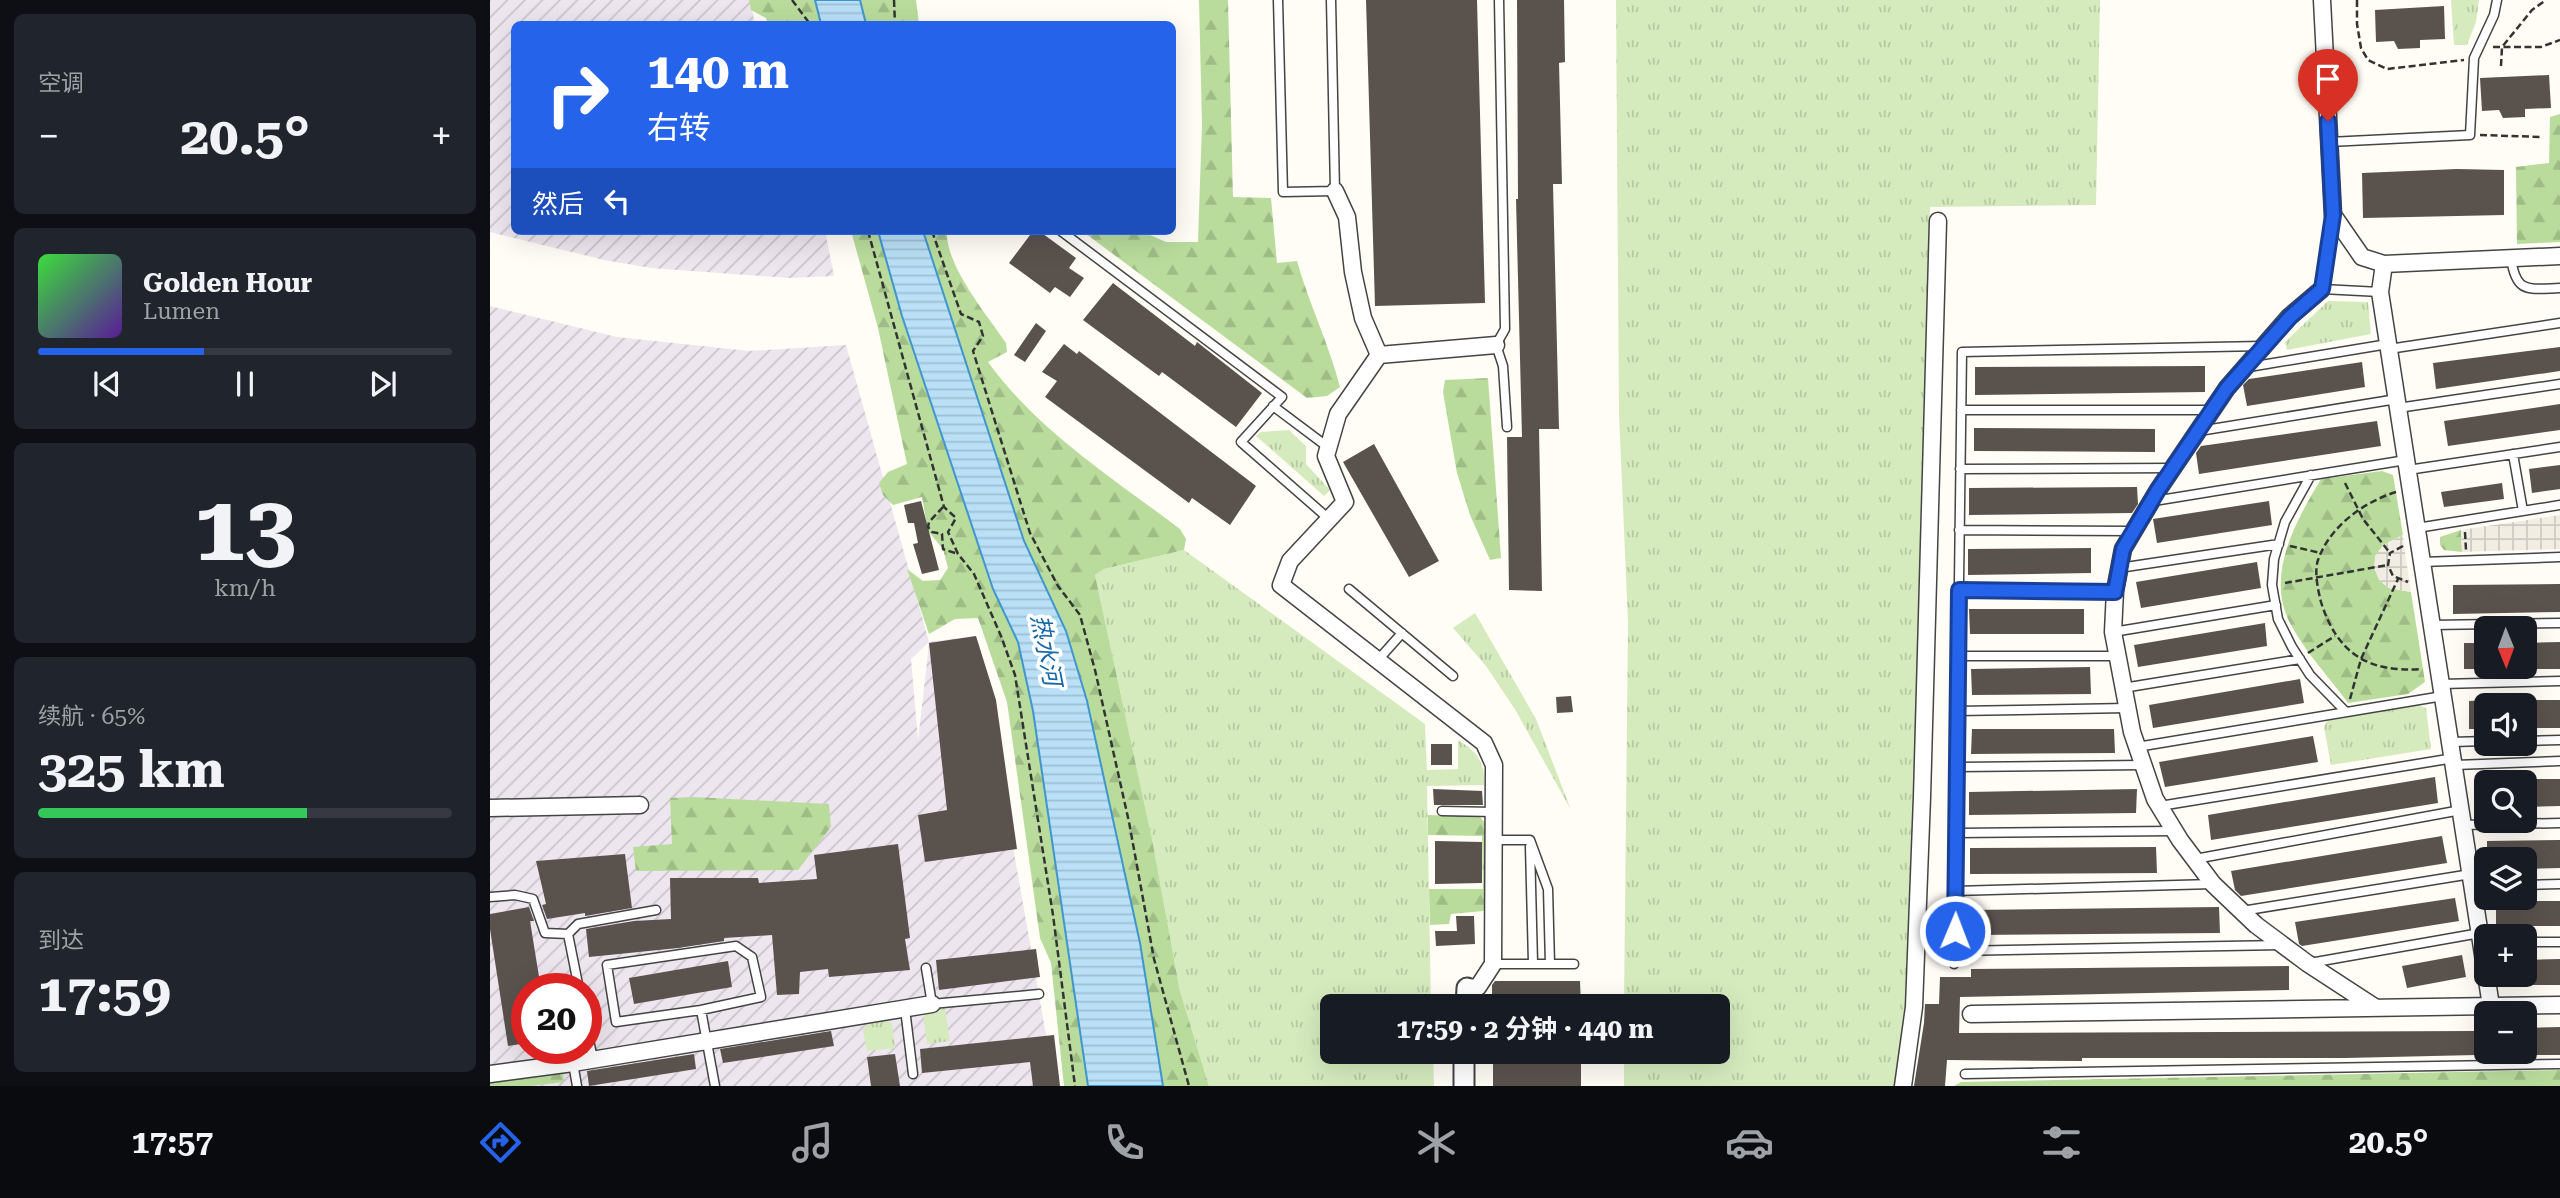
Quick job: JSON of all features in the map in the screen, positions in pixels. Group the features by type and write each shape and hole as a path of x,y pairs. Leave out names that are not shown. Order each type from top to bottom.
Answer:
{"street":[{"path":"2322,0 2333,215 2362,257 2384,264 2560,256"},
{"path":"1335,191 1348,217 1353,272 1363,318 1379,355"},
{"path":"1903,1086 1914,1007 1938,220"},
{"path":"2384,264 2380,292 2474,882"},
{"path":"2322,289 2263,346 2211,410 2133,531 2123,549 2119,568 2113,632 2137,747 2160,806 2174,831 2213,884 2241,911 2307,963 2376,1008"},
{"path":"1379,355 1496,345"},
{"path":"1379,355 1338,414 1326,456 1345,502 1290,561 1281,585 1484,743 1494,765 1493,964 1470,994"},
{"path":"490,808 640,806"},
{"path":"602,1058 932,1004"},
{"path":"2537,1005 2560,1005"},
{"path":"1971,1014 2474,1006"},
{"path":"490,1074 565,1064"},
{"path":"1464,1064 1464,1086"}],"lane":[{"path":"1278,0 1283,191 1335,191 1331,0"},
{"path":"1499,0 1505,329 1496,345 1503,366 1507,427"},
{"path":"2329,142 2470,135 2474,58 2494,15 2497,0"},
{"path":"2333,215 2322,289 2380,292"},
{"path":"1066,235 1282,397 1241,442 1329,519"},
{"path":"2511,258 2514,278 2522,286 2538,289 2560,288"},
{"path":"2244,368 2560,323"},
{"path":"1954,964 1962,352 2263,346"},
{"path":"2197,432 2560,384"},
{"path":"1273,406 1329,448"},
{"path":"1961,410 2211,410"},
{"path":"2151,502 2340,470 2560,447"},
{"path":"2513,454 2523,511"},
{"path":"1960,469 2173,468"},
{"path":"2311,475 2285,522 2274,559 2272,585 2278,619 2300,659 2310,675 2346,712"},
{"path":"2418,535 2465,520 2560,505"},
{"path":"1959,530 2133,531"},
{"path":"2119,568 2279,544"},
{"path":"2422,562 2560,557"},
{"path":"1349,589 1453,676"},
{"path":"1959,590 2115,592"},
{"path":"2113,632 2276,605"},
{"path":"2432,625 2560,624"},
{"path":"1378,660 1402,633"},
{"path":"1958,656 2117,656"},
{"path":"2123,688 2300,659"},
{"path":"2137,747 2346,712 2442,690 2560,681"},
{"path":"1957,711 2127,708"},
{"path":"2537,741 2560,740"},
{"path":"2160,806 2453,755 2474,746"},
{"path":"2453,755 2560,761"},
{"path":"1957,767 2144,765"},
{"path":"1442,811 1494,812"},
{"path":"2195,860 2462,818 2560,822"},
{"path":"1956,833 2174,831"},
{"path":"1494,839 1530,840"},
{"path":"1530,840 1533,963"},
{"path":"1530,840 1548,888 1549,964"},
{"path":"2241,911 2474,882"},
{"path":"1955,891 2213,884"},
{"path":"2537,885 2560,884"},
{"path":"490,897 515,895 533,899 545,933 568,934 578,924 656,910"},
{"path":"568,934 576,973"},
{"path":"2307,963 2474,941"},
{"path":"2537,942 2560,942"},
{"path":"1955,951 2282,945"},
{"path":"736,946 752,957 761,998 701,1010 616,1022 607,965 736,946"},
{"path":"1493,964 1574,964"},
{"path":"926,968 932,1004 1039,994"},
{"path":"905,1009 913,1074"},
{"path":"701,1010 715,1086"},
{"path":"573,1064 577,1086"},
{"path":"1965,1074 2560,1064"}],"path":[{"path":"792,0 808,21"},
{"path":"894,0 895,21"},
{"path":"2357,0 2361,48 2368,60 2387,69 2474,58"},
{"path":"2501,66 2502,47 2532,10 2546,0"},
{"path":"2480,47 2542,47 2560,40"},
{"path":"2470,135 2543,137"},
{"path":"869,235 944,507 956,517 948,533 958,554 974,574 1015,675 1053,915 1075,1086"},
{"path":"933,235 961,313 979,322 983,336 973,351 1030,533 1058,586 1080,615 1129,822 1154,959 1189,1086"},
{"path":"2340,470 2358,510 2390,553"},
{"path":"2411,488 2379,497 2358,510 2336,530 2317,562 2317,577 2323,607 2339,641 2361,659 2381,667 2402,670 2439,667"},
{"path":"944,507 929,522 928,527 932,533 942,534 943,549 958,554"},
{"path":"2465,520 2466,561"},
{"path":"2418,535 2390,553 2388,565 2393,576 2403,582 2426,583"},
{"path":"2279,544 2321,554"},
{"path":"2272,585 2388,565"},
{"path":"2346,712 2361,659 2398,579"},
{"path":"2300,659 2336,635"}],"shaded area":[{"path":"490,0 750,0 754,21 511,21 511,235 826,235 834,276 789,278 651,268 604,260 490,232"},
{"path":"490,306 617,337 749,351 846,345 929,642 976,636 1055,1086 490,1086","holes":["929,644 918,740 911,659"]},
{"path":"2560,515 2560,549 2462,552 2461,530"},
{"path":"2403,535 2411,592 2389,588 2379,580 2374,568 2375,556 2383,545"}],"green space":[{"path":"749,0 815,0 820,21 767,21 751,10"},
{"path":"860,0 916,0 919,21 865,21"},
{"path":"1199,0 1228,0 1233,197 1271,198 1277,263 1297,261 1340,387 1327,396 1307,398 1087,235 1150,235 1166,242 1198,242 1202,124"},
{"path":"1616,0 2100,0 2096,205 1930,207 1908,985 1896,1086 1624,1086 1624,1064 1730,1064 1730,994 1624,994 1628,623 1619,414"},
{"path":"2451,0 2479,0 2476,22 2467,45 2454,45"},
{"path":"2560,114 2560,242 2517,244 2516,167 2549,163 2550,117"},
{"path":"852,235 879,235 902,316 993,589 1018,642 1033,711 1088,1086 1064,1086 1051,963 1040,938 1007,702 978,618 955,619 929,634 907,569 923,581 940,580 948,568 943,549 928,531 922,497 893,505 883,495 879,483 888,472 907,464 878,328"},
{"path":"924,235 947,235 948,244 960,274 1006,343 1007,352 988,362 1008,387 1053,432 1180,529 1186,539 1184,550 1104,569 1095,575 1152,839 1180,991 1209,1086 1163,1086 1087,701 1066,631 1024,541"},
{"path":"2328,301 2368,302 2371,334 2287,350 2285,342"},
{"path":"1488,378 1501,558 1490,560 1470,515 1457,473 1443,392 1445,380"},
{"path":"1289,430 1306,446 1306,464 1330,490 1324,496 1256,436 1261,432"},
{"path":"2382,471 2393,475 2403,535 2383,545 2379,580 2389,588 2411,592 2425,682 2408,694 2348,703 2291,625 2281,587 2282,568 2293,531 2321,479"},
{"path":"2461,530 2462,552 2444,550 2440,545 2440,537"},
{"path":"1184,550 1425,724 1427,770 1458,769 1458,740 1475,753 1483,770 1484,785 1427,786 1431,994 1320,994 1320,1064 1433,1064 1434,1086 1209,1086 1180,991 1152,839 1095,575 1104,569"},
{"path":"1475,613 1536,719 1571,810 1516,711 1486,666 1453,628"},
{"path":"2418,705 2426,708 2431,749 2331,765 2324,727 2327,721"},
{"path":"670,798 829,804 831,827 798,870 636,871 633,847 672,844"},
{"path":"1428,815 1480,817 1486,824 1487,905 1483,911 1451,914 1449,924 1430,925 1429,889 1483,889 1482,836 1428,835"},
{"path":"945,1008 950,1041 927,1044 923,1012"},
{"path":"887,1021 892,1023 895,1048 867,1051 863,1030 868,1024"},
{"path":"2560,1070 2560,1086 1954,1086 1961,1082"},
{"path":"563,1072 564,1082 530,1086 490,1086 490,1081"}],"water":[{"path":"815,0 860,0 865,21 820,21"},
{"name":"热水河","path":"879,235 924,235 1024,541 1066,631 1087,701 1140,943 1163,1086 1088,1086 1033,711 1018,642 993,589 902,316"}],"building":[{"path":"1366,0 1477,0 1485,303 1375,306"},
{"path":"1517,0 1564,0 1565,62 1559,63 1562,184 1553,184 1559,429 1539,429 1542,591 1509,590 1507,437 1522,437 1516,199"},
{"path":"2444,6 2445,39 2420,40 2420,48 2398,49 2394,41 2376,42 2375,10"},
{"path":"2549,75 2551,108 2525,109 2525,117 2503,118 2499,110 2482,111 2480,78"},
{"path":"2504,170 2504,215 2363,218 2362,173"},
{"path":"1030,235 1044,235 1076,258 1069,268 1084,278 1070,297 1055,287 1050,293 1009,263"},
{"path":"1113,283 1195,346 1197,342 1262,393 1236,427 1162,372 1159,376 1083,320"},
{"path":"1036,323 1046,331 1025,362 1014,355"},
{"path":"1064,344 1077,354 1079,351 1256,486 1230,525 1192,498 1189,503 1045,397 1057,381 1042,372"},
{"path":"2560,347 2560,371 2436,389 2433,363"},
{"path":"2362,362 2365,387 2247,406 2243,385 2249,379"},
{"path":"2205,366 2205,392 1975,395 1975,367"},
{"path":"2560,404 2560,430 2448,446 2444,421"},
{"path":"2377,421 2381,446 2199,474 2196,453 2201,446"},
{"path":"1974,428 2155,429 2155,452 1974,451"},
{"path":"1374,444 1439,561 1409,577 1343,462"},
{"path":"2560,465 2560,489 2532,493 2529,469"},
{"path":"2502,483 2504,499 2444,507 2441,492"},
{"path":"2137,487 2138,504 2132,513 1969,515 1969,488"},
{"path":"921,501 939,570 922,574 913,544 918,543 914,523 908,523 904,505"},
{"path":"2269,501 2272,525 2157,543 2153,519"},
{"path":"2091,548 2091,573 1968,575 1968,549"},
{"path":"2257,562 2261,588 2141,608 2136,582"},
{"path":"2560,584 2560,612 2453,614 2453,585"},
{"path":"1969,609 2084,609 2084,634 1970,634"},
{"path":"2265,623 2267,646 2138,667 2134,645"},
{"path":"976,636 996,700 1017,849 925,862 918,815 947,810 929,643"},
{"path":"2560,642 2560,669 2538,669 2538,643"},
{"path":"2464,643 2474,643 2474,669 2464,669"},
{"path":"2090,667 2091,694 1972,695 1971,669"},
{"path":"2300,679 2304,703 2153,728 2149,705"},
{"path":"1571,696 1573,712 1557,713 1556,697"},
{"path":"2537,700 2560,700 2560,728 2537,728"},
{"path":"2469,701 2474,701 2474,729 2469,729"},
{"path":"1972,729 2114,729 2115,753 1971,754"},
{"path":"2313,736 2318,762 2165,787 2159,762"},
{"path":"1431,744 1452,744 1452,765 1431,765"},
{"path":"2435,777 2438,803 2211,840 2208,815"},
{"path":"2537,779 2560,779 2560,806 2537,807"},
{"path":"1433,789 1482,791 1483,805 1434,805"},
{"path":"2137,789 2136,813 1969,815 1969,792"},
{"path":"2442,836 2447,863 2241,896 2235,890 2231,871"},
{"path":"2560,840 2560,868 2537,869 2537,847 2487,847 2487,841"},
{"path":"1435,841 1482,842 1482,883 1435,884"},
{"path":"898,844 910,938 905,939 910,970 829,977 828,969 800,972 799,994 777,995 772,935 724,938 724,941 678,948 589,957 586,929 634,921 671,919 670,878 758,878 759,883 817,879 814,855"},
{"path":"2156,847 2157,873 1970,874 1970,848"},
{"path":"625,854 632,908 547,919 542,905 546,904 536,861"},
{"path":"2455,898 2459,921 2302,946 2299,944 2295,922"},
{"path":"2537,901 2560,901 2560,926 2496,924 2496,910 2537,910"},
{"path":"529,907 534,921 530,921 538,973 511,973 511,1046 508,1046 490,929 490,914"},
{"path":"2219,907 2220,933 1971,935 1971,910"},
{"path":"1456,916 1474,916 1475,944 1436,946 1435,931 1457,931"},
{"path":"1036,949 1040,977 939,990 936,960"},
{"path":"2462,955 2466,977 2407,988 2402,966"},
{"path":"2560,959 2560,985 2537,985 2537,960"},
{"path":"728,961 732,987 634,1004 629,978"},
{"path":"2289,966 2289,990 1960,997 1959,1033 2474,1031 2474,1055 2082,1058 2082,1061 1947,1060 1945,1086 1914,1086 1925,1004 1939,1004 1940,977 1971,977 1971,969"},
{"path":"1495,981 1580,981 1581,994 1492,994"},
{"path":"2560,1027 2560,1055 2537,1055 2537,1028"},
{"path":"831,1031 834,1046 723,1063 720,1049"},
{"path":"1054,1035 1060,1086 1033,1086 1030,1062 922,1073 920,1049"},
{"path":"694,1054 696,1069 589,1086 587,1071"},
{"path":"895,1054 900,1086 871,1086 867,1057"},
{"path":"1493,1064 1581,1064 1581,1086 1493,1086"}],"route":[{"path":"1955,931 1959,590 2115,592 2123,549 2158,490 2227,388 2290,317 2322,289 2333,215 2328,121"}]}
